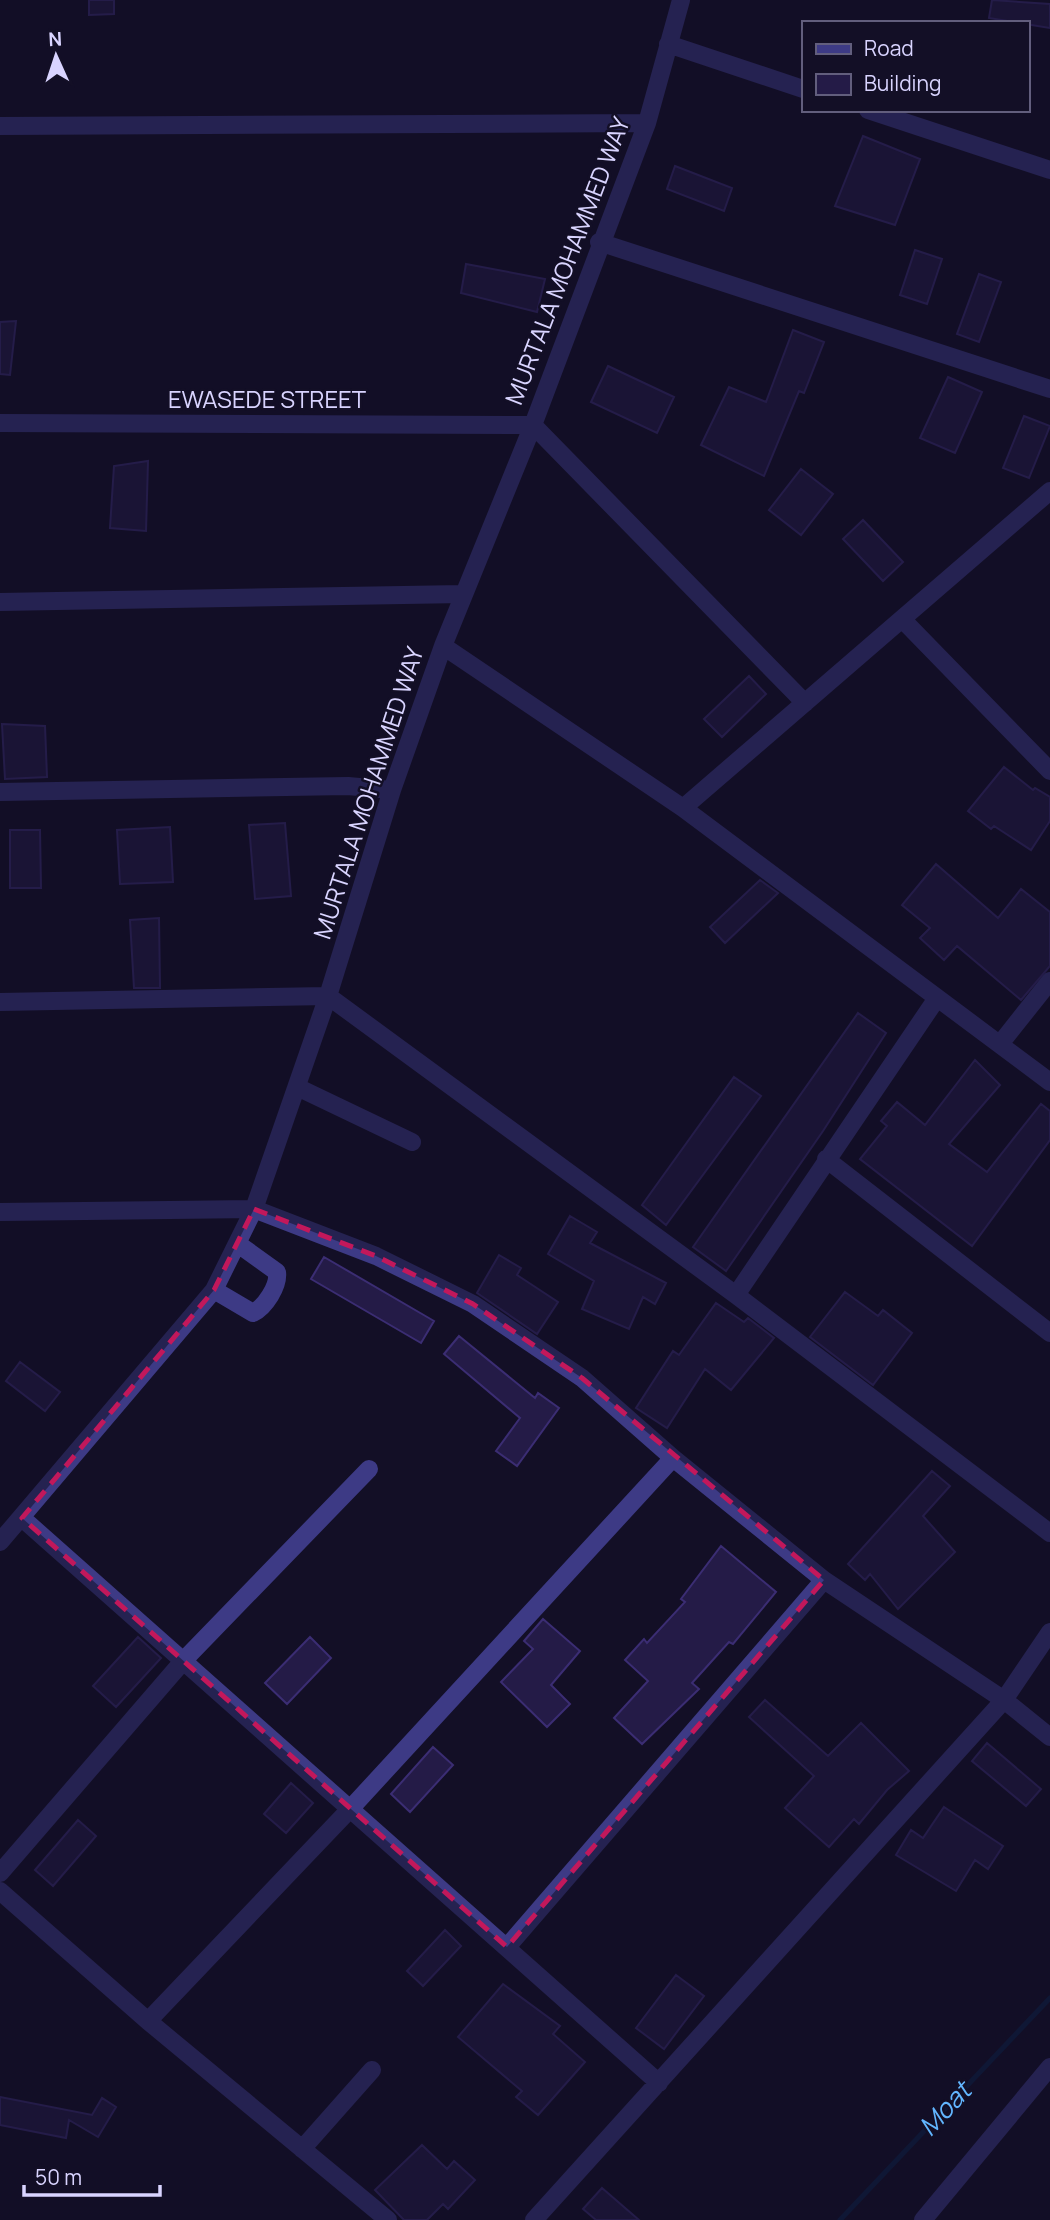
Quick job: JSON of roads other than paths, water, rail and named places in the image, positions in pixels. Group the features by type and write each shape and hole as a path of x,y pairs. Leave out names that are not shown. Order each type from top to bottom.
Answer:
{"street":[{"name":"MURTALA MOHAMMED WAY","path":"0,1542 214,1290 254,1209 328,996 392,790 443,646 533,425 599,242 647,123 681,0"},
{"path":"667,44 802,89"},
{"path":"874,112 1050,170"},
{"path":"0,126 647,123"},
{"path":"599,242 1050,389"},
{"name":"EWASEDE STREET","path":"0,423 533,425"},
{"path":"533,425 805,703"},
{"path":"683,808 902,619 1046,501"},
{"path":"0,602 463,594"},
{"path":"902,619 1050,771"},
{"path":"443,646 683,808 1050,1082"},
{"path":"0,792 348,786 392,790"},
{"path":"1000,1044 1050,981"},
{"path":"0,1002 328,996 736,1295 1050,1533"},
{"path":"736,1295 826,1158 937,998"},
{"path":"296,1087 412,1142"},
{"path":"826,1158 1050,1333"},
{"path":"0,1212 254,1209 376,1256 472,1304 582,1378 673,1458 824,1580 1004,1700 1050,1737"},
{"path":"214,1290 253,1312 260,1310 277,1283 277,1272 238,1244"},
{"path":"148,2021 351,1808 673,1458"},
{"path":"0,1873 184,1660 369,1469"},
{"path":"22,1518 659,2083"},
{"path":"507,1947 824,1580"},
{"path":"534,2220 1004,1700 1050,1632"},
{"path":"0,1891 148,2021 388,2220"},
{"path":"923,2220 1050,2067"},
{"path":"302,2149 372,2070"}],"waterway":[{"name":"Moat","path":"840,2220 1050,1998"}]}
